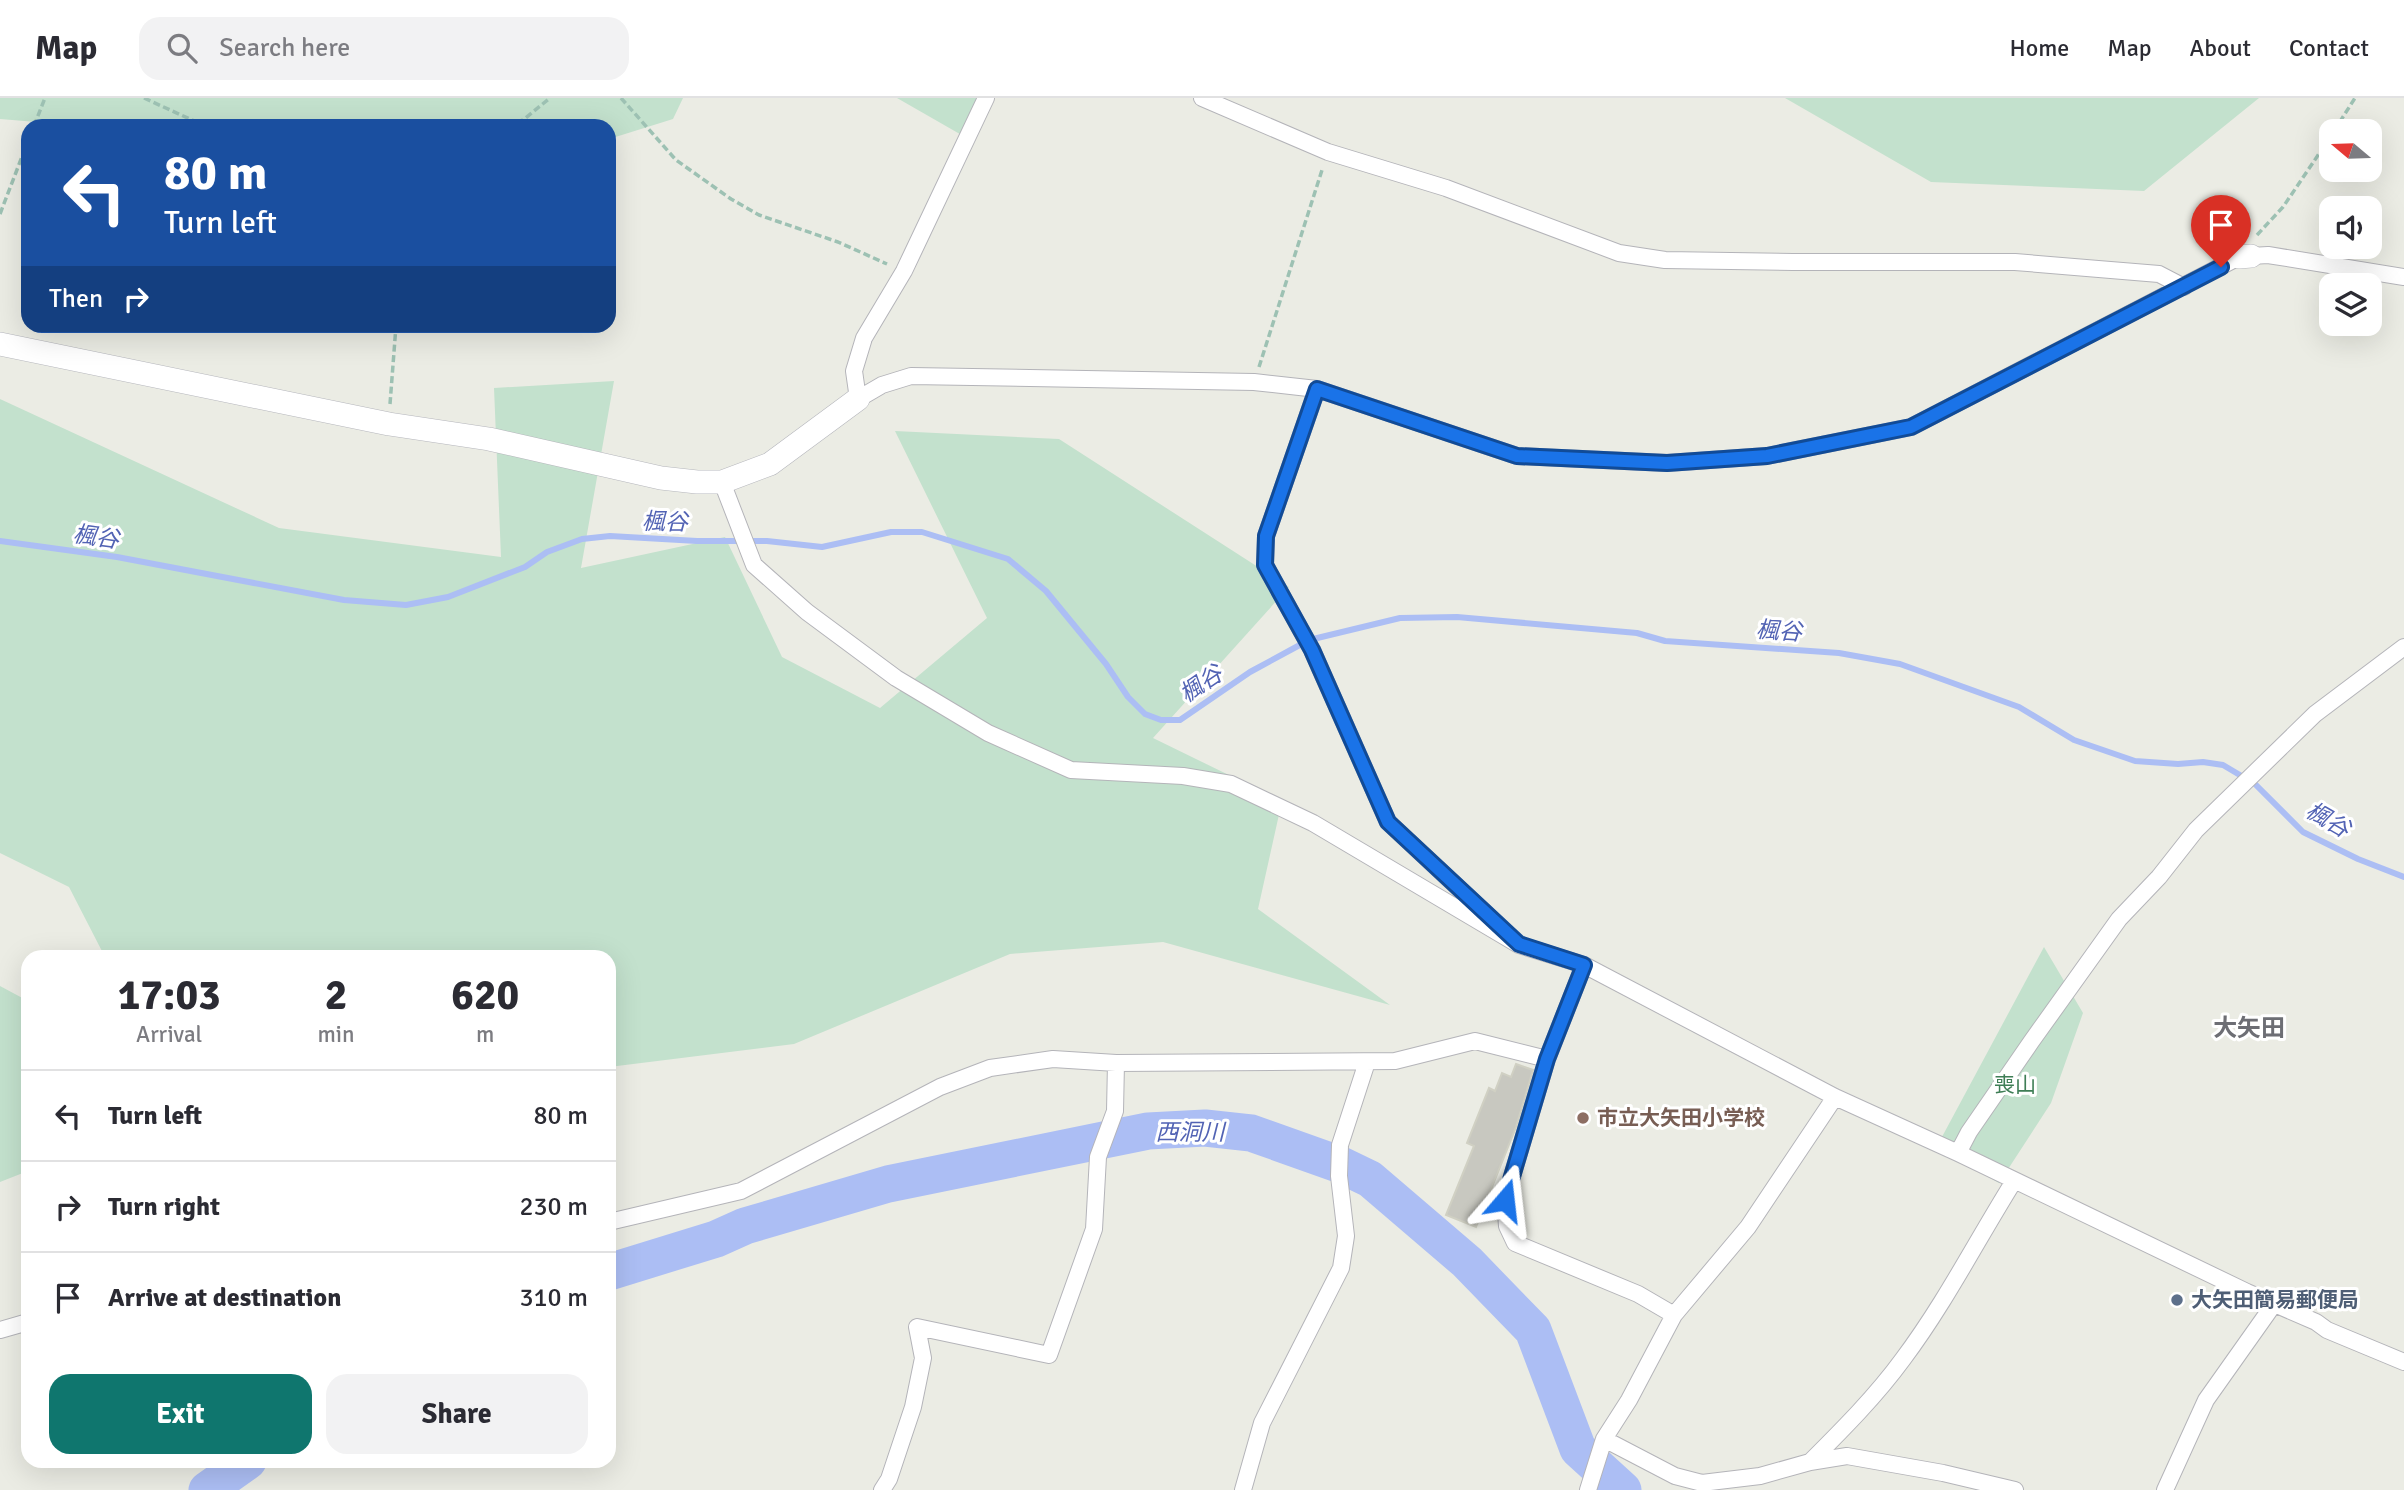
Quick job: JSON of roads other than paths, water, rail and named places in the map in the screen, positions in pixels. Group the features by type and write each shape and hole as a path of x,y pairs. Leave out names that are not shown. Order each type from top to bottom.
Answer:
{"street":[{"path":"858,399 853,371 864,338 904,271 986,98"},
{"path":"1202,98 1328,152 1446,188 1619,253 1665,260 2015,261 2159,274 2184,287"},
{"path":"0,344 388,424 489,439 661,478 697,482 722,482 770,464 858,399 882,386 911,376 1254,382 1317,389 1517,456 1667,463 1767,456 1911,427 2245,256 2268,255 2404,277"},
{"path":"1317,389 1266,536 1265,565 1312,650 1388,822 1519,944"},
{"path":"722,482 754,565 807,612 896,678 988,733 1071,770 1183,776 1231,784 1313,823 1519,944 1584,965 1835,1097 2316,1322 2327,1330 2404,1362"},
{"path":"1958,1153 1969,1132 2119,919 2159,877 2196,830 2244,780 2315,714 2404,647"},
{"path":"1584,965 1547,1059 1505,1200 1507,1226 1515,1243 1638,1294 1674,1315"},
{"path":"616,1220 741,1191 940,1087 990,1069 1053,1059 1115,1063 1395,1061 1475,1041 1547,1059"},
{"path":"1243,1490 1262,1423 1341,1268 1346,1236 1339,1176 1340,1145 1367,1062"},
{"path":"882,1490 913,1407 923,1358 917,1327 1049,1355 1094,1228 1098,1157 1115,1111 1115,1063"},
{"path":"1590,1486 1604,1440 1629,1400 1674,1315 1748,1227 1835,1097"},
{"path":"1810,1462 1864,1406 1904,1358 1956,1279 2014,1181"},
{"path":"2165,1490 2206,1400 2274,1304"},
{"path":"0,1330 21,1324"},
{"path":"1604,1440 1675,1476 1702,1483 1760,1476 1810,1462 1847,1456 1943,1473 2015,1490"}],"waterway":[{"name":"楓谷","path":"0,541 117,557 344,600 406,605 448,597 525,567 547,552 582,539 610,536 697,541 767,541 822,547 891,532 922,532 1008,559 1046,591 1106,664 1128,697 1145,714 1161,720 1180,720 1250,672 1309,640 1400,618 1457,617 1637,633 1665,641 1839,653 1900,664 2019,707 2074,740 2135,761 2223,765 2255,784 2303,832 2358,859 2404,877"},
{"name":"西洞川","path":"616,1270 716,1239 745,1226 888,1184 1148,1131 1205,1128 1251,1133 1341,1165 1370,1179 1467,1262 1533,1330 1578,1449 1623,1490"},
{"name":"西洞川","path":"207,1490 238,1468"}],"place":[{"name":"市立大矢田小学校","path":"1583,1118"},
{"name":"大矢田簡易郵便局","path":"2177,1300"}],"district":[{"name":"大矢田","path":"2249,1028"}],"park label":[{"name":"喪山","path":"2015,1085"}]}
